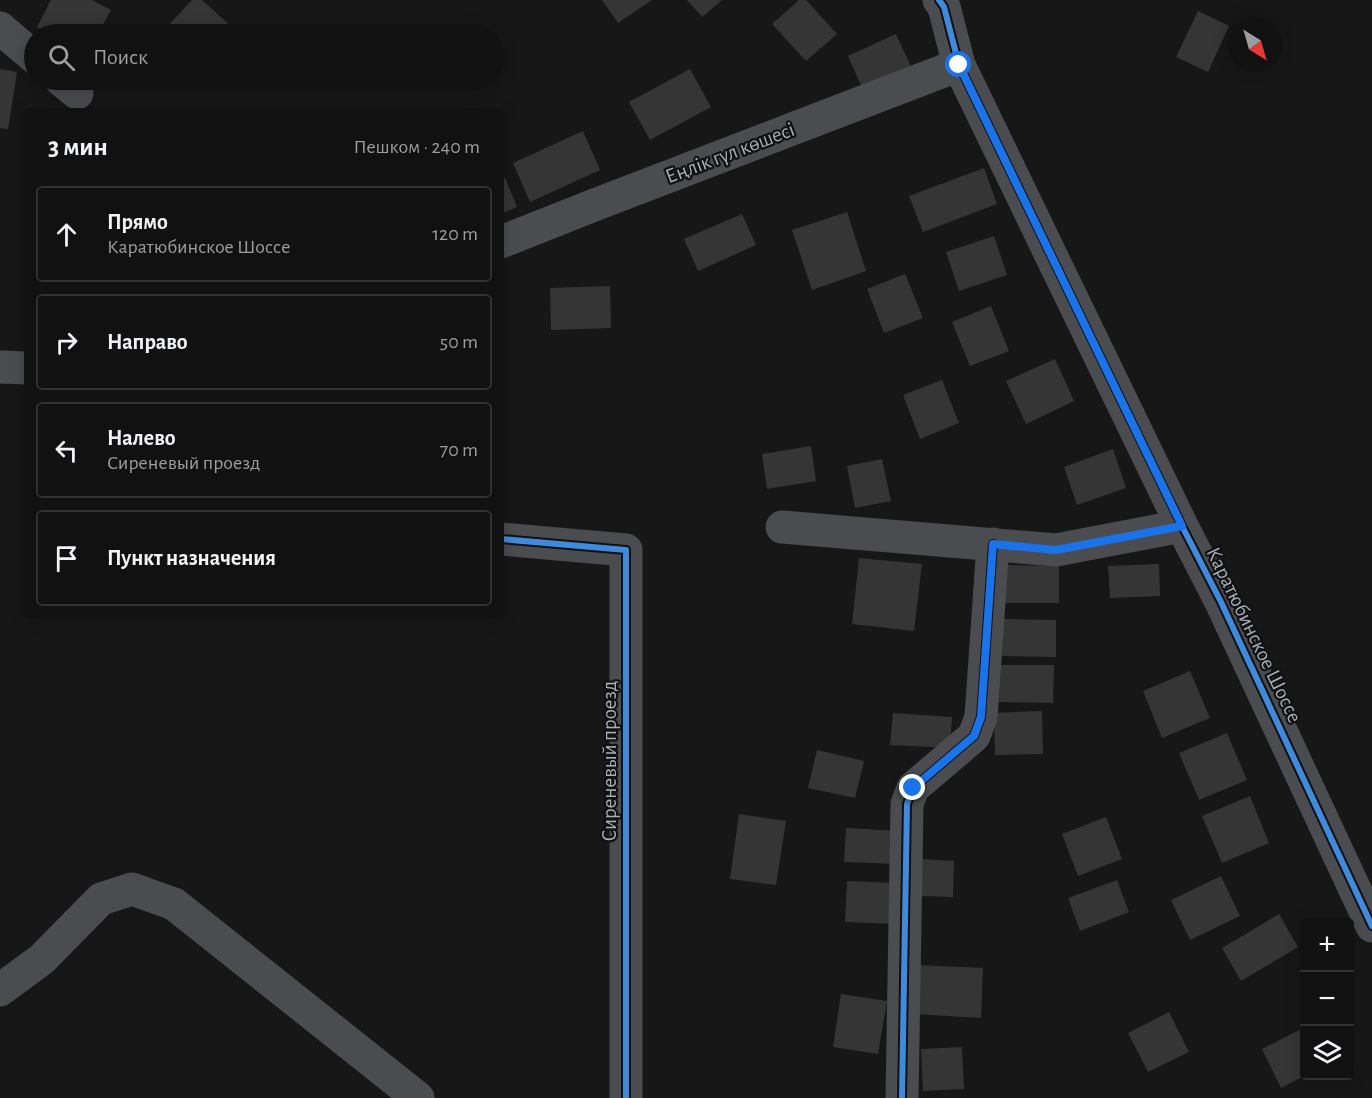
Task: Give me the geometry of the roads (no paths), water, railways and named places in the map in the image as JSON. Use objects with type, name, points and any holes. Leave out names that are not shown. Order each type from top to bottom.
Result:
[{"type":"street","name":"Каратюбинское Шоссе","points":[[944,2],[959,65],[1221,602],[1372,926]]},
{"type":"street","points":[[0,28],[24,48]]},
{"type":"street","name":"Еңлік гүл көшесі","points":[[504,241],[959,65]]},
{"type":"street","points":[[0,367],[24,368]]},
{"type":"street","points":[[782,527],[1056,550],[1182,526]]},
{"type":"street","name":"Сиреневый проезд","points":[[504,539],[626,550],[626,1098]]},
{"type":"street","points":[[902,1098],[907,804],[913,788],[974,736],[981,717],[993,544]]},
{"type":"street","points":[[0,990],[42,959],[101,899],[132,889],[174,904],[418,1098]]}]
